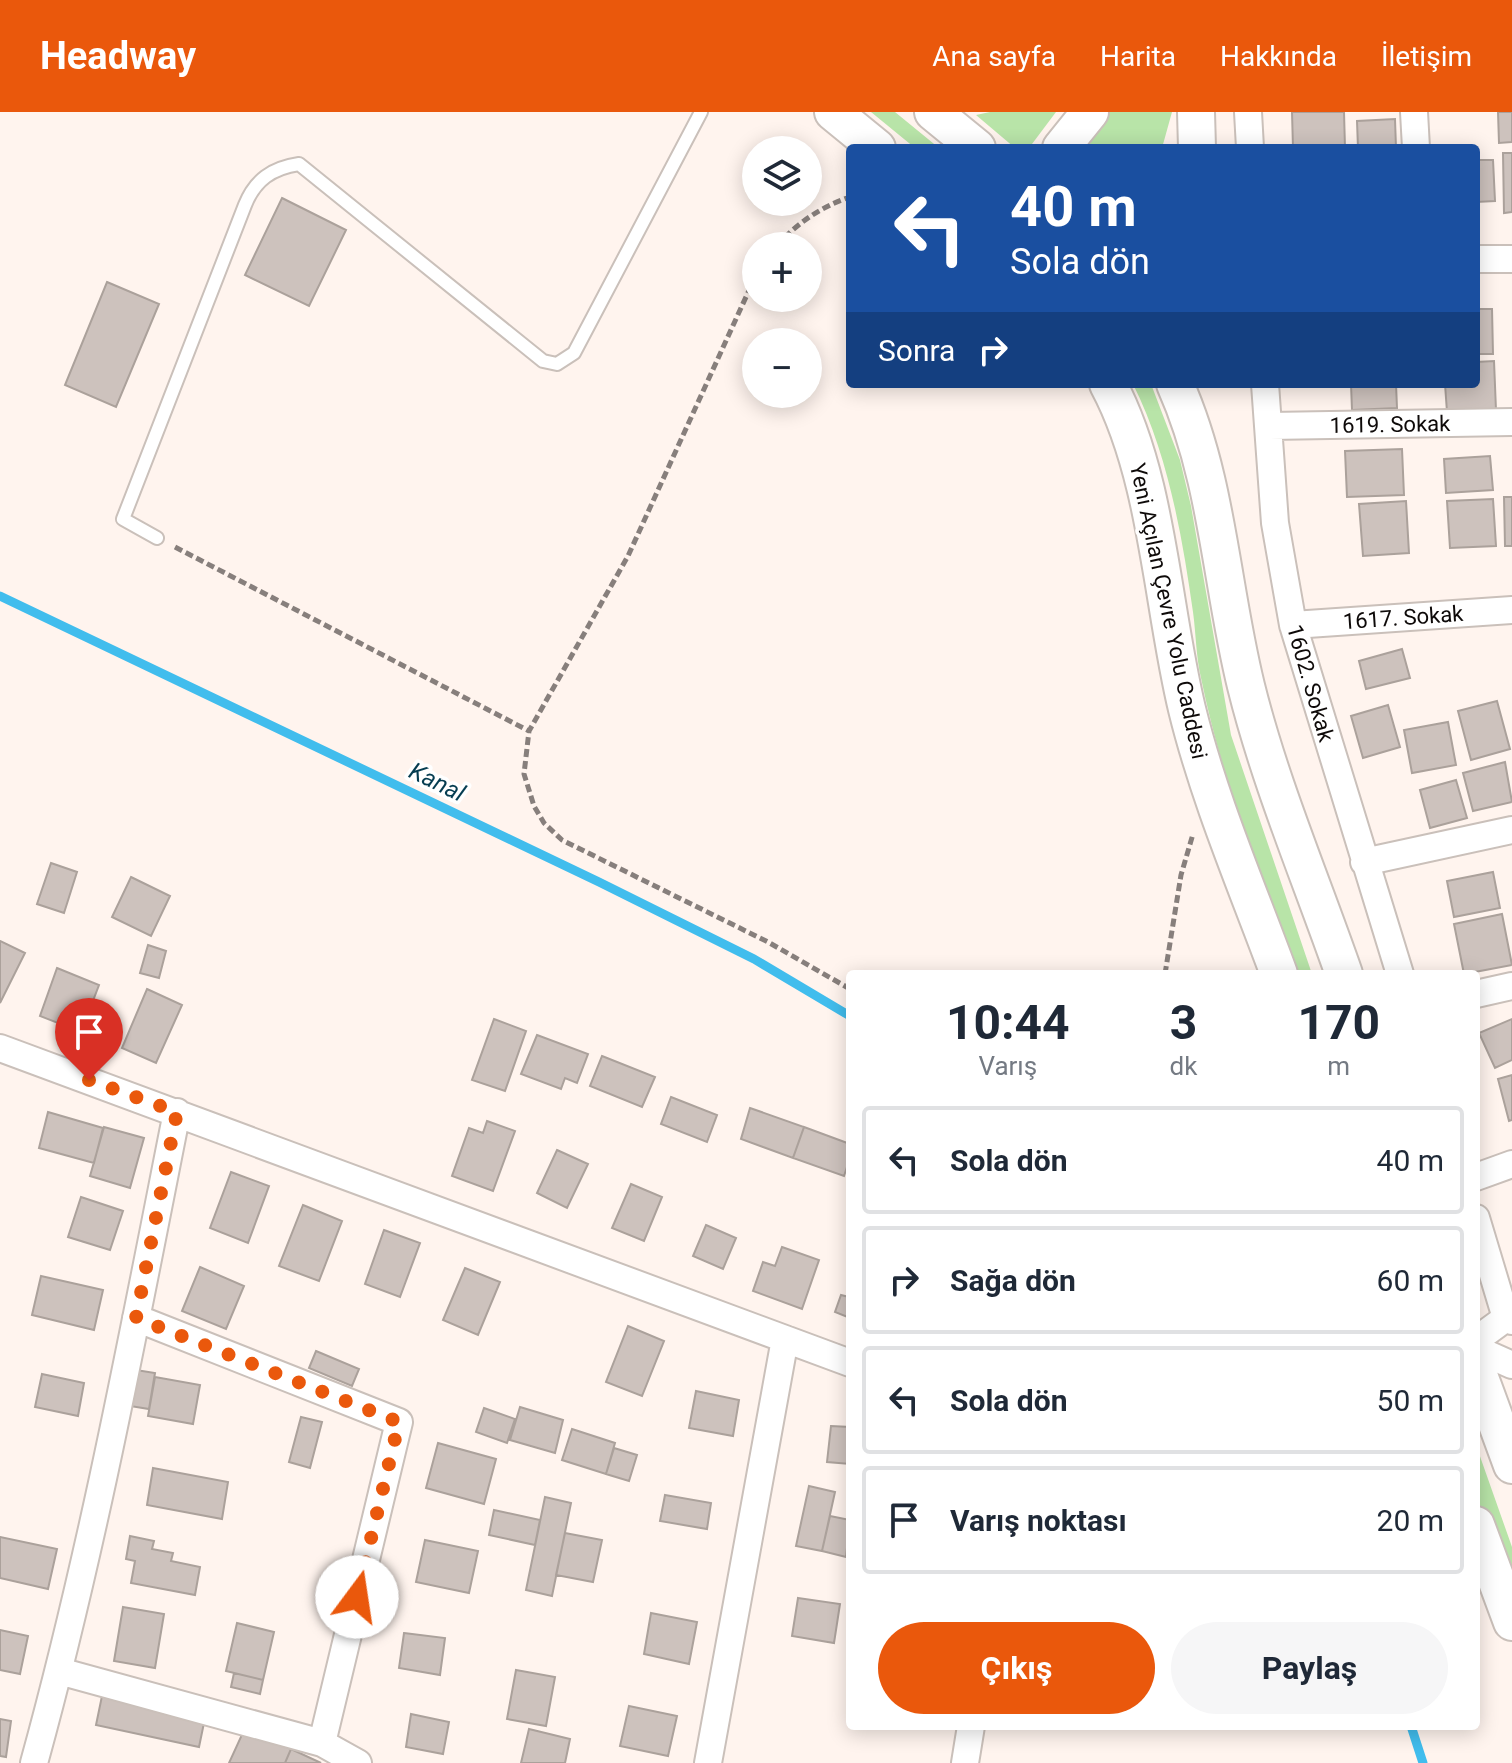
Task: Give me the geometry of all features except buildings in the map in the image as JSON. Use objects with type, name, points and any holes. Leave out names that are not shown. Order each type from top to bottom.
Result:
[{"type":"main road","points":[[833,112],[872,144]]},
{"type":"main road","points":[[933,112],[972,144]]},
{"type":"main road","points":[[1064,144],[1090,112]]},
{"type":"main road","name":"Yeni Açılan Çevre Yolu Caddesi","points":[[1110,388],[1133,446],[1186,707],[1214,797],[1278,970]]},
{"type":"main road","points":[[1177,388],[1199,441],[1238,648],[1258,731],[1343,970]]},
{"type":"main road","points":[[1198,388],[1199,441]]},
{"type":"main road","points":[[1480,1378],[1512,1465]]},
{"type":"main road","points":[[1480,1536],[1512,1622]]},
{"type":"street","points":[[1248,112],[1250,144]]},
{"type":"street","points":[[1414,112],[1416,144]]},
{"type":"street","points":[[1480,259],[1512,259]]},
{"type":"street","name":"1602. Sokak","points":[[1265,388],[1275,523],[1293,625],[1399,970]]},
{"type":"street","name":"1619. Sokak","points":[[1268,426],[1512,422]]},
{"type":"street","name":"1617. Sokak","points":[[1293,625],[1512,610]]},
{"type":"street","points":[[1364,862],[1512,830]]},
{"type":"street","points":[[1480,993],[1512,986]]},
{"type":"street","points":[[0,1048],[846,1362]]},
{"type":"street","points":[[34,1763],[59,1671],[136,1318],[177,1112]]},
{"type":"street","points":[[1480,1176],[1512,1164]]},
{"type":"street","points":[[1480,1230],[1509,1320],[1480,1338]]},
{"type":"street","points":[[136,1318],[399,1422],[322,1743]]},
{"type":"street","points":[[708,1763],[785,1339]]},
{"type":"street","points":[[1480,1351],[1512,1365]]},
{"type":"street","points":[[59,1671],[322,1743],[358,1763]]},
{"type":"street","points":[[965,1763],[970,1730]]},
{"type":"lane","points":[[157,538],[123,519],[245,205],[258,182],[268,173],[299,164],[543,361],[557,364],[574,353],[701,112]]},
{"type":"path","points":[[789,232],[827,205],[846,198]]},
{"type":"path","points":[[742,306],[628,556],[529,731],[524,774],[534,806],[544,823],[562,840],[768,942],[846,987]]},
{"type":"path","points":[[157,538],[529,731]]},
{"type":"path","points":[[1166,970],[1187,846],[1200,817],[1214,797]]},
{"type":"green space","points":[[871,112],[895,112],[934,144],[910,144]]},
{"type":"green space","points":[[990,112],[1056,112],[1032,144],[1010,144],[976,115]]},
{"type":"green space","points":[[1110,112],[1172,112],[1163,144],[1086,144]]},
{"type":"green space","points":[[1135,388],[1153,388],[1180,460],[1191,506],[1231,735],[1311,970],[1291,970],[1230,791],[1199,670],[1189,583],[1172,495]]},
{"type":"green space","points":[[1480,1456],[1512,1547],[1512,1598],[1480,1506]]},
{"type":"waterway","name":"Kanal","points":[[0,596],[599,882],[754,959],[846,1014]]},
{"type":"waterway","name":"Kanal","points":[[1412,1730],[1423,1763]]},
{"type":"route","points":[[89,1080],[177,1112],[136,1318],[399,1422],[357,1597]]}]
